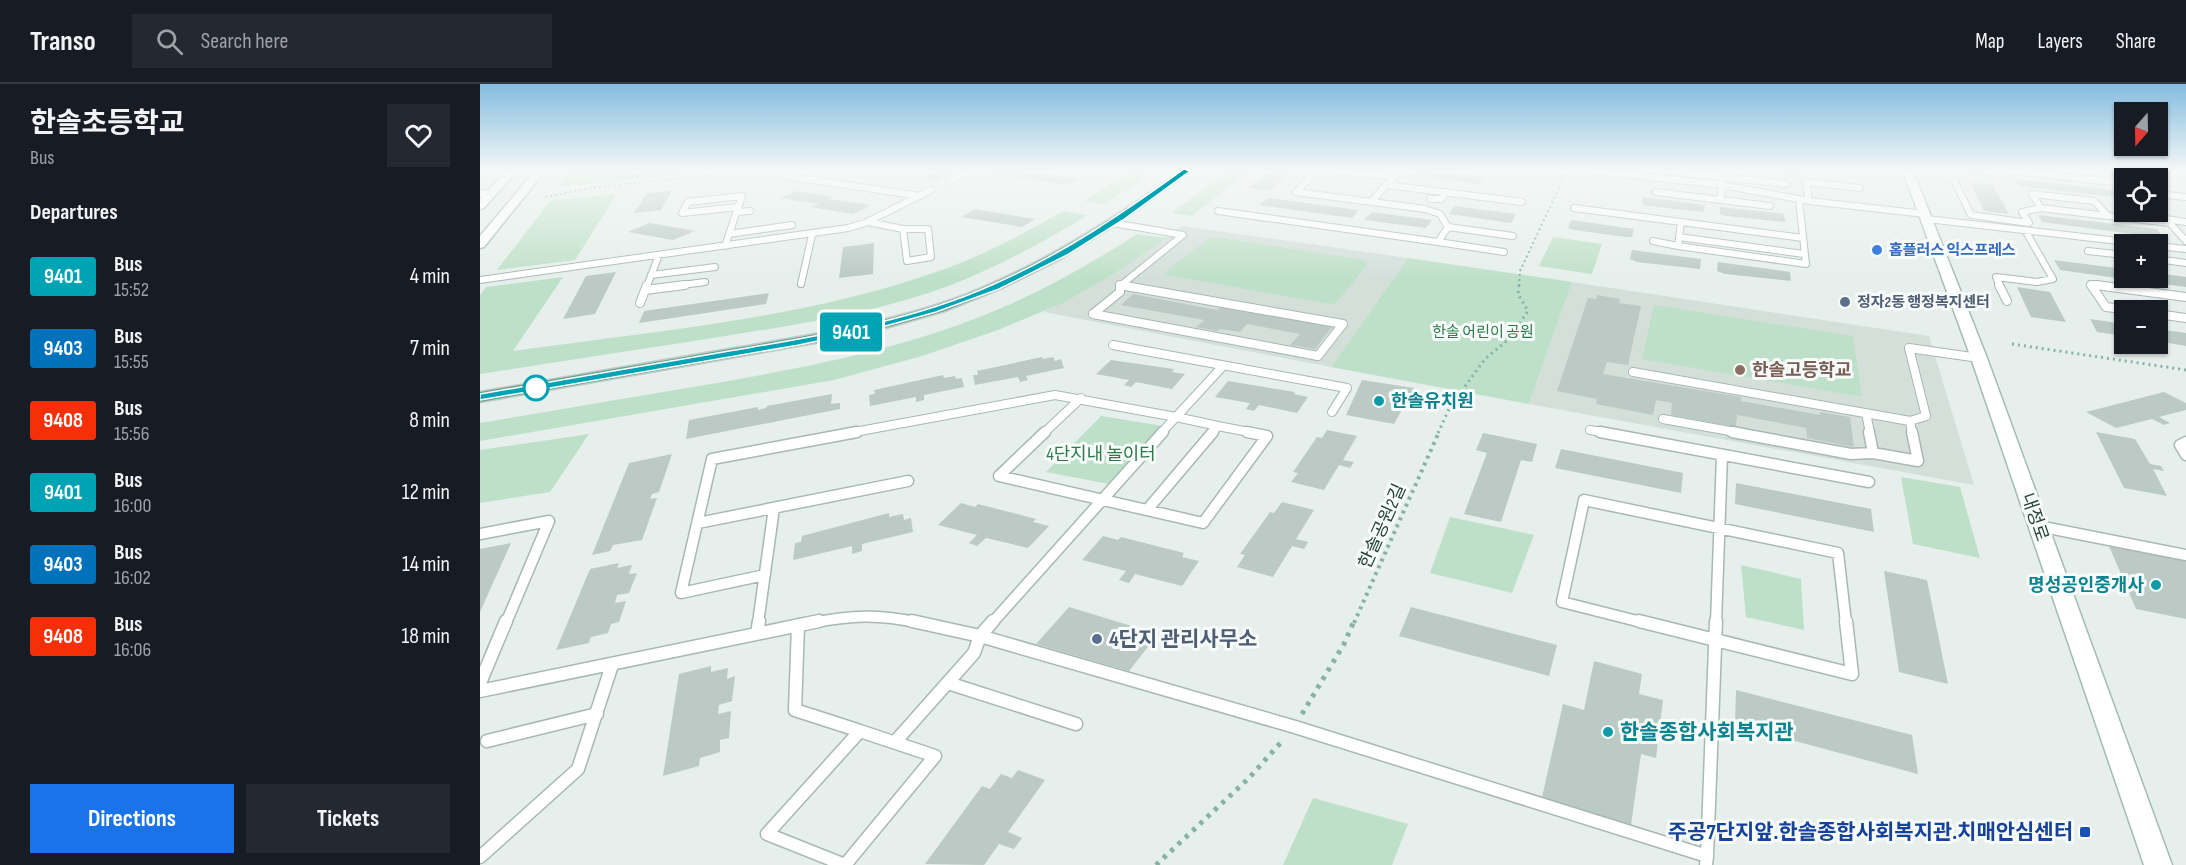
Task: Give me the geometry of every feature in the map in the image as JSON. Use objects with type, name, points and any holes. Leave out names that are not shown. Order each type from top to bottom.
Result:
[{"type":"main road","points":[[480,397],[875,326],[933,310],[996,287],[1066,253],[1136,207]]},
{"type":"street","points":[[480,244],[510,207]]},
{"type":"street","name":"내정로","points":[[1923,207],[1979,358],[2158,865]]},
{"type":"lane","points":[[685,207],[682,213],[737,209],[750,211]]},
{"type":"lane","points":[[480,280],[812,235],[868,222],[897,207]]},
{"type":"lane","points":[[1409,207],[1433,211],[1444,218],[1448,227]]},
{"type":"lane","points":[[1653,241],[1806,264],[1800,207]]},
{"type":"lane","points":[[1859,207],[2114,240]]},
{"type":"lane","points":[[1967,207],[1971,215],[2029,223],[2022,212],[2041,208],[2114,216]]},
{"type":"lane","points":[[2100,207],[2108,216]]},
{"type":"lane","points":[[1574,208],[1803,238]]},
{"type":"lane","points":[[725,246],[737,209]]},
{"type":"lane","points":[[1218,211],[1504,252]]},
{"type":"lane","points":[[2168,221],[2186,222]]},
{"type":"lane","points":[[2168,221],[2186,241]]},
{"type":"lane","points":[[868,222],[903,229],[928,229],[931,257],[905,262],[903,229]]},
{"type":"lane","points":[[1678,246],[1681,222]]},
{"type":"lane","points":[[1113,224],[1183,235],[1120,285]]},
{"type":"lane","points":[[729,234],[792,225]]},
{"type":"lane","points":[[1448,227],[1513,236]]},
{"type":"lane","points":[[1438,242],[1448,227]]},
{"type":"lane","points":[[2007,301],[1996,277],[2037,282],[2053,279],[2025,230]]},
{"type":"lane","points":[[801,284],[812,235]]},
{"type":"lane","points":[[1679,237],[1804,254]]},
{"type":"lane","points":[[2168,247],[2186,249]]},
{"type":"lane","points":[[2088,251],[2114,254]]},
{"type":"lane","points":[[653,297],[641,301],[659,255]]},
{"type":"lane","points":[[2168,260],[2186,262]]},
{"type":"lane","points":[[651,275],[715,267]]},
{"type":"lane","points":[[645,290],[705,282]]},
{"type":"lane","points":[[2114,308],[2106,307],[2091,284],[2186,297]]},
{"type":"lane","points":[[1120,285],[1343,324],[1318,356],[1093,314],[1120,292],[1120,285]]},
{"type":"lane","points":[[2168,316],[2186,318]]},
{"type":"lane","points":[[1113,345],[1347,388],[1332,412]]},
{"type":"lane","points":[[1633,372],[1910,421],[1926,416],[1909,348],[1979,358]]},
{"type":"lane","points":[[895,742],[974,652],[980,636],[1223,366]]},
{"type":"lane","points":[[765,575],[681,593],[712,459],[1055,395],[1081,398],[1267,436],[1203,523],[999,476],[1081,398]]},
{"type":"lane","points":[[1866,413],[1873,453]]},
{"type":"lane","points":[[1663,419],[1851,454],[1873,453],[1918,461],[1910,421]]},
{"type":"lane","points":[[1147,510],[1218,426]]},
{"type":"lane","points":[[1590,430],[1869,482]]},
{"type":"lane","points":[[2186,442],[2180,445],[2186,455]]},
{"type":"lane","points":[[480,691],[798,625],[855,615],[888,616],[980,636],[1295,727],[1707,860],[1722,455]]},
{"type":"lane","points":[[698,523],[908,481]]},
{"type":"lane","points":[[1584,500],[1838,553],[1852,674],[1715,641],[1562,602],[1584,500]]},
{"type":"lane","points":[[756,633],[774,508]]},
{"type":"lane","points":[[480,534],[549,521],[480,683]]},
{"type":"lane","points":[[2038,526],[2186,555]]},
{"type":"lane","points":[[798,625],[795,710],[861,731],[895,742],[935,756],[845,865],[767,834],[861,731]]},
{"type":"lane","points":[[480,857],[578,769],[612,665]]},
{"type":"lane","points":[[948,684],[1076,724]]},
{"type":"lane","points":[[487,741],[597,714]]},
{"type":"path","name":"한솔공원2길","points":[[1156,865],[1249,778],[1295,727],[1344,644],[1450,406],[1485,359],[1510,338],[1528,311],[1518,294],[1520,271],[1550,207]]},
{"type":"path","points":[[2012,344],[2186,370]]},
{"type":"shaded area","points":[[1183,226],[1408,258],[1331,367],[1044,312],[1117,272]]},
{"type":"shaded area","name":"한솔고등학교","points":[[1572,282],[1929,336],[1974,485],[1529,404]]},
{"type":"green space","points":[[545,207],[608,207],[575,260],[497,270]]},
{"type":"green space","points":[[1179,207],[1203,207],[1192,216],[1172,213]]},
{"type":"green space","points":[[1063,211],[1088,215],[986,270],[951,285],[893,304],[833,318],[480,374],[480,295],[486,287],[563,277],[513,351],[673,330],[781,312],[885,288],[953,266]]},
{"type":"green space","points":[[1137,234],[1167,238],[1117,272],[1063,303],[998,330],[922,356],[834,380],[480,441],[480,423],[777,372],[855,355],[931,334],[969,321],[1040,290]]},
{"type":"green space","points":[[1215,237],[1363,260],[1368,264],[1336,303],[1329,304],[1164,273],[1208,239]]},
{"type":"green space","points":[[1553,237],[1602,244],[1592,274],[1539,266]]},
{"type":"green space","name":"한솔 어린이 공원","points":[[1408,258],[1572,282],[1529,404],[1331,367]]},
{"type":"green space","points":[[1654,305],[1853,336],[1862,397],[1642,359]]},
{"type":"green space","name":"4단지내 놀이터","points":[[1101,416],[1163,426],[1109,484],[1046,472]]},
{"type":"green space","points":[[589,434],[550,492],[480,503],[480,450]]},
{"type":"green space","points":[[1901,477],[1960,487],[1980,558],[1913,544]]},
{"type":"green space","points":[[1450,517],[1534,535],[1512,593],[1430,573]]},
{"type":"green space","points":[[1741,565],[1801,579],[1804,630],[1746,617]]},
{"type":"green space","points":[[1313,798],[1408,824],[1392,865],[1283,865]]},
{"type":"building","points":[[638,207],[662,207],[661,210],[634,213]]},
{"type":"building","points":[[814,207],[866,207],[853,214]]},
{"type":"building","points":[[1277,207],[1340,207],[1359,210],[1352,218]]},
{"type":"building","points":[[1453,207],[1465,207],[1516,214],[1511,223],[1449,214]]},
{"type":"building","points":[[1662,207],[1705,207],[1704,212]]},
{"type":"building","points":[[1720,207],[1724,207],[1784,214],[1785,222],[1726,216],[1720,214]]},
{"type":"building","points":[[1982,207],[2005,207],[2009,214],[1984,211]]},
{"type":"building","points":[[975,209],[1035,219],[1022,227],[961,217]]},
{"type":"building","points":[[1372,212],[1432,220],[1426,228],[1364,220]]},
{"type":"building","points":[[2038,215],[2157,229],[2160,234],[2133,234],[2042,222]]},
{"type":"building","points":[[1571,220],[1634,229],[1632,237],[1574,230],[1568,228]]},
{"type":"building","points":[[650,223],[695,231],[673,240],[628,232]]},
{"type":"building","points":[[874,243],[873,274],[839,278],[843,247]]},
{"type":"building","points":[[1632,250],[1701,259],[1700,269],[1637,262],[1630,259]]},
{"type":"building","points":[[2054,260],[2114,268],[2114,278],[2060,270]]},
{"type":"building","points":[[1718,262],[1790,272],[1791,281],[1725,274],[1717,271]]},
{"type":"building","points":[[616,272],[595,314],[563,319],[586,276]]},
{"type":"building","points":[[2168,275],[2186,277],[2186,287],[2168,285]]},
{"type":"building","points":[[2017,287],[2050,292],[2066,322],[2031,317]]},
{"type":"building","points":[[769,293],[766,304],[639,323],[644,311]]},
{"type":"building","points":[[1133,294],[1217,310],[1222,305],[1332,327],[1315,349],[1290,345],[1300,334],[1247,324],[1240,332],[1220,329],[1217,331],[1196,327],[1204,320],[1121,305]]},
{"type":"building","points":[[1597,295],[1620,299],[1619,303],[1641,306],[1628,365],[1607,362],[1603,374],[1741,397],[1741,401],[1820,415],[1820,412],[1850,417],[1854,447],[1807,438],[1806,428],[1737,415],[1736,427],[1671,415],[1672,403],[1656,400],[1653,415],[1596,404],[1597,399],[1557,391],[1588,298],[1596,299]]},
{"type":"building","points":[[2090,319],[2114,323],[2114,335],[2097,332]]},
{"type":"building","points":[[2168,331],[2186,333],[2186,346],[2168,343]]},
{"type":"building","points":[[1042,357],[1043,359],[1053,357],[1055,361],[1061,359],[1064,368],[1026,376],[1028,380],[1020,382],[1018,377],[975,385],[973,375],[978,375],[977,371]]},
{"type":"building","points":[[1111,360],[1174,369],[1172,372],[1185,374],[1172,389],[1136,382],[1131,387],[1124,385],[1129,380],[1096,374]]},
{"type":"building","points":[[943,375],[944,378],[955,376],[956,379],[962,378],[964,387],[924,395],[924,400],[916,402],[916,397],[870,406],[869,395],[875,394],[874,390]]},
{"type":"building","name":"한솔유치원","points":[[1362,380],[1414,388],[1394,424],[1346,415]]},
{"type":"building","points":[[1228,381],[1295,392],[1294,394],[1308,397],[1297,413],[1259,405],[1254,411],[1246,409],[1250,403],[1215,397]]},
{"type":"building","points":[[2164,392],[2186,403],[2186,410],[2159,417],[2170,423],[2164,425],[2152,419],[2116,428],[2086,412]]},
{"type":"building","points":[[832,394],[831,404],[840,403],[840,409],[686,439],[689,420],[758,407],[758,410],[767,406]]},
{"type":"building","points":[[1327,430],[1357,436],[1343,460],[1354,462],[1350,468],[1339,465],[1324,490],[1291,482],[1298,473],[1293,472],[1317,437],[1322,438]]},
{"type":"building","points":[[2096,432],[2135,439],[2150,464],[2161,466],[2164,471],[2153,469],[2167,496],[2124,488]]},
{"type":"building","points":[[1483,433],[1537,444],[1532,462],[1521,460],[1501,522],[1464,514],[1487,453],[1476,450]]},
{"type":"building","points":[[1561,449],[1683,473],[1681,493],[1555,468]]},
{"type":"building","points":[[672,454],[659,492],[652,494],[650,499],[657,498],[642,540],[613,545],[610,551],[592,555],[629,463]]},
{"type":"building","points":[[1736,483],[1871,509],[1874,532],[1735,504]]},
{"type":"building","points":[[1282,502],[1314,510],[1296,539],[1308,542],[1304,549],[1292,546],[1273,577],[1237,567],[1245,555],[1240,554],[1270,512],[1274,513]]},
{"type":"building","points":[[961,503],[975,507],[978,504],[1036,519],[1033,522],[1049,526],[1028,548],[986,538],[977,546],[969,543],[977,535],[938,525]]},
{"type":"building","points":[[889,513],[889,517],[903,514],[904,520],[911,518],[913,532],[862,544],[862,551],[852,554],[852,546],[793,560],[795,543],[801,542],[802,536]]},
{"type":"building","points":[[1103,536],[1118,540],[1121,537],[1184,553],[1182,557],[1199,561],[1182,586],[1135,574],[1129,583],[1119,580],[1126,571],[1082,560]]},
{"type":"building","points":[[511,543],[480,612],[480,549]]},
{"type":"building","name":"명성공인중개사","points":[[2109,546],[2186,561],[2186,619],[2136,609]]},
{"type":"building","points":[[619,563],[617,568],[632,565],[629,574],[637,573],[629,593],[617,595],[615,603],[626,601],[619,622],[611,624],[608,633],[591,637],[589,643],[556,650],[590,569]]},
{"type":"building","points":[[1884,571],[1927,580],[1948,684],[1899,672]]},
{"type":"building","name":"4단지 관리사무소","points":[[1069,607],[1158,634],[1129,671],[1036,644]]},
{"type":"building","points":[[1411,607],[1557,645],[1549,676],[1399,636]]},
{"type":"building","name":"한솔종합사회복지관","points":[[1594,661],[1642,674],[1639,694],[1663,700],[1656,758],[1641,754],[1631,825],[1542,797],[1563,704],[1584,710]]},
{"type":"building","points":[[711,666],[711,672],[728,668],[727,679],[735,676],[732,701],[719,705],[718,714],[731,711],[729,738],[720,740],[720,752],[700,758],[699,766],[663,776],[679,674]]},
{"type":"building","points":[[1736,690],[1912,735],[1918,774],[1735,725]]},
{"type":"building","points":[[1018,770],[1045,780],[1008,832],[1022,838],[1014,849],[999,844],[984,865],[925,864],[982,786],[990,789],[1001,774],[1012,778]]},
{"type":"bus line","name":"9401","points":[[480,397],[799,342],[875,326],[933,310],[996,287],[1066,253],[1136,207]]},
{"type":"place","name":"홈플러스 익스프레스","points":[[1877,250]]},
{"type":"place","name":"정자2동 행정복지센터","points":[[1845,302]]},
{"type":"place","name":"한솔고등학교","points":[[1740,370]]},
{"type":"place","name":"한솔유치원","points":[[1379,401]]},
{"type":"place","name":"명성공인중개사","points":[[2156,585]]},
{"type":"place","name":"4단지 관리사무소","points":[[1097,639]]},
{"type":"place","name":"한솔종합사회복지관","points":[[1608,732]]},
{"type":"place","name":"주공7단지앞.한솔종합사회복지관.치매안심센터","points":[[2085,832]]}]
